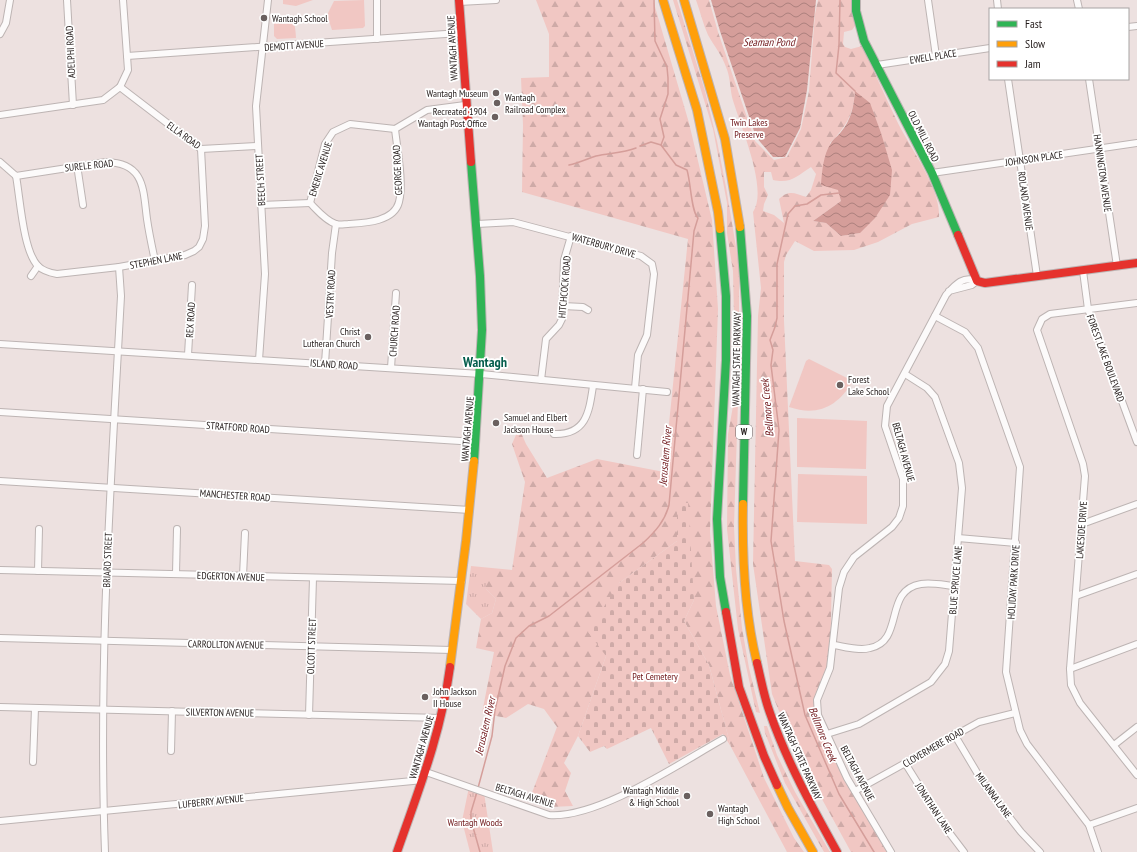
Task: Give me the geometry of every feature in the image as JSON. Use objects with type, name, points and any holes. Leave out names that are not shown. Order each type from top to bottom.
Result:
[{"type":"main road","name":"WANTAGH STATE PARKWAY","points":[[663,0],[697,110],[718,212],[726,296],[726,360],[717,518],[720,577],[732,653],[739,687],[764,756],[788,808],[813,852]]},
{"type":"main road","name":"WANTAGH STATE PARKWAY","points":[[684,0],[725,139],[742,237],[747,316],[742,549],[745,592],[755,655],[769,712],[783,748],[807,799],[837,852]]},
{"type":"main road","name":"OLD MILL ROAD","points":[[856,0],[856,11],[864,41],[932,173],[977,281]]},
{"type":"main road","name":"WANTAGH AVENUE","points":[[397,852],[426,772],[441,718],[462,581],[482,374],[482,316],[477,224],[465,105],[459,1]]},
{"type":"main road","points":[[977,281],[985,283],[1137,263]]},
{"type":"street","points":[[0,34],[6,23],[10,0]]},
{"type":"street","name":"ADELPHI ROAD","points":[[67,0],[74,105]]},
{"type":"street","points":[[0,115],[103,100],[120,87],[128,70],[123,0]]},
{"type":"street","name":"BEECH STREET","points":[[259,360],[264,274],[256,106],[268,0]]},
{"type":"street","points":[[377,0],[377,39]]},
{"type":"street","points":[[459,1],[496,0]]},
{"type":"street","points":[[928,0],[936,56]]},
{"type":"street","name":"DEMOTT AVENUE","points":[[127,56],[263,48],[460,33]]},
{"type":"street","name":"EWELL PLACE","points":[[877,65],[989,48]]},
{"type":"street","name":"ROLAND AVENUE","points":[[1008,80],[1037,276]]},
{"type":"street","name":"HANNINGTON AVENUE","points":[[1089,80],[1117,266]]},
{"type":"street","name":"ELLA ROAD","points":[[120,87],[201,149],[258,146]]},
{"type":"street","points":[[395,128],[427,110],[465,105]]},
{"type":"street","name":"EMERIC AVENUE","points":[[310,203],[325,144],[333,132],[350,124],[395,128]]},
{"type":"street","name":"GEORGE ROAD","points":[[336,224],[367,223],[386,217],[398,204],[400,193],[395,128]]},
{"type":"street","name":"JOHNSON PLACE","points":[[932,173],[1137,143]]},
{"type":"street","name":"STEPHEN LANE","points":[[38,266],[48,272],[57,274],[119,268],[194,251],[203,238],[205,226],[201,149]]},
{"type":"street","points":[[0,162],[16,176],[27,243],[38,266],[31,276]]},
{"type":"street","name":"SURELE ROAD","points":[[16,176],[77,166],[117,162],[126,166],[135,172],[141,180],[145,190],[147,218],[155,261]]},
{"type":"street","points":[[77,166],[83,205]]},
{"type":"street","points":[[261,205],[310,203],[322,216],[336,224]]},
{"type":"street","name":"WATERBURY DRIVE","points":[[477,224],[514,222],[571,236],[641,256],[652,264],[654,274],[647,335],[638,355],[635,388]]},
{"type":"street","name":"VESTRY ROAD","points":[[325,364],[332,253],[336,224]]},
{"type":"street","name":"HITCHCOCK ROAD","points":[[541,380],[544,343],[548,335],[561,322],[563,306],[564,260],[571,236]]},
{"type":"street","name":"BRIARD STREET","points":[[105,852],[103,811],[103,710],[110,488],[121,296],[119,268]]},
{"type":"street","name":"FOREST LAKE BOULEVARD","points":[[1083,271],[1088,309],[1137,442]]},
{"type":"street","name":"BELTAGH AVENUE","points":[[891,852],[855,791],[827,734],[818,715],[817,700],[830,668],[834,645],[839,588],[844,572],[854,557],[892,527],[899,518],[903,506],[903,479],[886,431],[885,416],[889,401],[905,374],[943,299],[956,284],[966,278],[977,281]]},
{"type":"street","name":"REX ROAD","points":[[188,355],[192,285]]},
{"type":"street","name":"CHURCH ROAD","points":[[391,368],[396,293]]},
{"type":"street","name":"LAKESIDE DRIVE","points":[[1137,303],[1050,314],[1042,319],[1037,330],[1084,464],[1085,476],[1082,524],[1070,669],[1071,685],[1080,703],[1137,775]]},
{"type":"street","points":[[563,306],[583,307],[588,310]]},
{"type":"street","name":"HOLIDAY PARK DRIVE","points":[[935,316],[964,332],[978,348],[1017,453],[1020,467],[1021,481],[1006,672],[1020,730],[1027,744],[1089,825],[1098,852]]},
{"type":"street","name":"ISLAND ROAD","points":[[0,344],[482,374],[667,392]]},
{"type":"street","name":"BLUE SPRUCE LANE","points":[[827,734],[864,721],[931,682],[946,664],[949,651],[962,488],[959,463],[935,397],[927,388],[905,374]]},
{"type":"street","points":[[554,434],[567,434],[574,432],[579,428],[590,406],[593,386]]},
{"type":"street","points":[[637,455],[643,389]]},
{"type":"street","name":"STRATFORD ROAD","points":[[0,412],[476,442]]},
{"type":"street","name":"MANCHESTER ROAD","points":[[0,481],[470,510]]},
{"type":"street","points":[[1082,524],[1137,504]]},
{"type":"street","points":[[38,571],[39,529]]},
{"type":"street","points":[[176,529],[176,574]]},
{"type":"street","points":[[243,576],[245,533]]},
{"type":"street","points":[[958,538],[1016,543]]},
{"type":"street","name":"EDGERTON AVENUE","points":[[0,570],[462,581]]},
{"type":"street","points":[[1076,596],[1137,574]]},
{"type":"street","name":"OLCOTT STREET","points":[[309,714],[313,578]]},
{"type":"street","points":[[834,645],[860,649],[877,646],[885,641],[891,633],[897,603],[906,589],[921,584],[954,586]]},
{"type":"street","name":"CARROLLTON AVENUE","points":[[0,638],[452,650]]},
{"type":"street","points":[[1070,669],[1137,644]]},
{"type":"street","name":"SILVERTON AVENUE","points":[[0,707],[441,718]]},
{"type":"street","points":[[33,762],[35,708]]},
{"type":"street","points":[[171,751],[172,711]]},
{"type":"street","name":"CLOVERMERE ROAD","points":[[855,791],[954,734],[979,722],[1015,713]]},
{"type":"street","points":[[1114,745],[1137,727]]},
{"type":"street","name":"MILANNA LANE","points":[[954,734],[985,786],[1021,832],[1040,852]]},
{"type":"street","name":"BELTAGH AVENUE","points":[[426,772],[549,815],[561,816],[615,799],[723,739]]},
{"type":"street","name":"JONATHAN LANE","points":[[905,762],[945,827],[964,852]]},
{"type":"street","name":"LUFBERRY AVENUE","points":[[0,821],[423,780]]},
{"type":"street","points":[[1089,825],[1137,808]]},
{"type":"green space","points":[[283,0],[313,0],[296,6],[283,4]]},
{"type":"green space","points":[[364,0],[365,26],[363,28],[332,30],[327,15],[334,1]]},
{"type":"green space","points":[[536,0],[653,0],[689,123],[712,220],[718,309],[710,532],[716,606],[730,675],[764,778],[794,838],[804,852],[787,852],[731,747],[709,665],[684,621],[694,600],[677,504],[677,541],[619,583],[606,656],[578,736],[564,763],[571,773],[565,791],[573,806],[550,807],[530,798],[557,727],[544,709],[528,704],[506,718],[482,713],[494,652],[476,648],[481,619],[492,613],[496,599],[486,589],[486,572],[512,570],[525,482],[512,444],[519,428],[526,444],[547,478],[597,459],[664,472],[688,239],[522,192],[523,125],[521,78],[549,77],[549,34]]},
{"type":"green space","points":[[673,0],[677,0],[705,91],[726,187],[739,265],[739,370],[734,526],[736,569],[742,628],[749,668],[760,713],[756,712],[738,629],[727,529],[728,434],[733,406],[735,363],[733,271],[727,233],[727,203],[713,129]]},
{"type":"green space","name":"Twin Lakes Preserve","points":[[696,0],[709,0],[718,32],[755,141],[774,160],[787,157],[801,129],[809,91],[815,14],[818,0],[853,0],[855,26],[852,30],[844,32],[843,44],[845,47],[851,49],[862,46],[901,129],[923,167],[935,193],[938,206],[939,217],[912,224],[878,242],[854,250],[814,251],[795,241],[786,255],[784,262],[784,321],[795,561],[829,565],[832,569],[830,668],[817,700],[818,715],[847,778],[891,852],[851,852],[806,770],[788,733],[772,694],[753,564],[758,316],[761,288],[753,212],[757,202],[757,188],[751,156],[732,97],[727,70],[722,58],[708,35]],"holes":[[[855,92],[860,233],[841,236],[826,223],[813,221],[841,201],[830,143],[840,132],[851,114]],[[811,167],[816,174],[811,190],[806,197],[789,193],[779,199],[784,223],[774,215],[763,211],[768,195],[764,187],[764,172],[771,172],[773,180],[785,181],[798,176]]]},
{"type":"green space","points":[[274,17],[292,20],[295,27],[296,38],[277,39],[274,36]]},
{"type":"green space","points":[[809,359],[853,381],[841,397],[826,407],[809,411],[789,407],[806,361]]},
{"type":"green space","points":[[797,418],[867,421],[866,469],[797,467]]},
{"type":"green space","points":[[798,474],[867,476],[867,524],[797,522]]},
{"type":"green space","name":"Pet Cemetery","points":[[677,503],[688,503],[694,600],[684,621],[709,665],[731,747],[723,734],[669,764],[651,728],[607,749],[604,746],[590,752],[578,736],[606,656],[588,632],[619,583],[677,541]]},
{"type":"green space","points":[[471,566],[512,570],[486,589],[496,599],[492,613],[481,619],[466,604]]},
{"type":"green space","points":[[764,726],[767,726],[777,755],[795,792],[830,852],[824,852],[785,783],[765,733]]},
{"type":"green space","name":"Wantagh Woods","points":[[469,787],[484,793],[493,852],[470,852],[462,821]]},
{"type":"water","name":"Seaman Pond","points":[[711,0],[816,0],[807,90],[800,128],[785,157],[773,157],[756,137]]},
{"type":"water","points":[[855,91],[870,103],[881,133],[892,170],[890,195],[875,218],[860,233],[841,236],[826,223],[813,221],[841,201],[838,190],[821,185],[822,169],[828,148],[850,118]]},
{"type":"waterway","name":"Jerusalem River","points":[[478,788],[492,736],[495,710],[505,666],[516,638],[529,626],[549,616],[643,543],[659,526],[669,505],[694,231],[698,218],[692,203],[687,170],[676,165],[661,145],[664,137],[660,119],[668,94],[668,78],[667,67],[655,41],[654,0]]},
{"type":"waterway","name":"Bellmore Creek","points":[[840,0],[839,45],[836,73],[855,91]]},
{"type":"waterway","points":[[640,146],[651,142],[661,145]]},
{"type":"waterway","points":[[569,165],[596,156],[636,148]]},
{"type":"waterway","name":"Bellmore Creek","points":[[839,193],[821,195],[807,204],[795,206],[788,214],[777,264],[777,318],[770,340],[773,350],[771,365],[779,430],[771,541],[784,621],[805,715],[839,794],[874,852]]},
{"type":"waterway","name":"Jerusalem River","points":[[477,792],[471,812],[471,820],[480,852]]},
{"type":"traffic: fast","points":[[856,0],[856,11],[864,41],[932,173],[958,235]]},
{"type":"traffic: fast","points":[[471,162],[480,276],[482,330],[474,461]]},
{"type":"traffic: fast","points":[[740,227],[747,316],[743,504]]},
{"type":"traffic: fast","points":[[720,229],[726,296],[726,360],[717,519],[720,577],[726,612]]},
{"type":"traffic: slow","points":[[663,0],[697,110],[718,212],[720,229]]},
{"type":"traffic: slow","points":[[684,0],[725,139],[740,227]]},
{"type":"traffic: slow","points":[[450,667],[466,541],[474,461]]},
{"type":"traffic: slow","points":[[743,504],[745,584],[749,624],[757,663]]},
{"type":"traffic: slow","points":[[777,785],[813,852]]},
{"type":"traffic: jam","points":[[459,0],[471,162]]},
{"type":"traffic: jam","points":[[958,235],[977,281],[985,283],[1137,263]]},
{"type":"traffic: jam","points":[[726,612],[739,687],[764,756],[777,785]]},
{"type":"traffic: jam","points":[[757,663],[768,707],[784,749],[809,801],[837,852]]},
{"type":"traffic: jam","points":[[397,852],[435,738],[446,692],[450,667]]},
{"type":"place","name":"Wantagh School","points":[[264,18]]},
{"type":"place","name":"Wantagh Museum","points":[[496,93]]},
{"type":"place","name":"Wantagh Railroad Complex","points":[[497,103]]},
{"type":"place","name":"Recreated 1904 Wantagh Post Office","points":[[495,117]]},
{"type":"place","name":"Christ Lutheran Church","points":[[368,337]]},
{"type":"place","name":"Forest Lake School","points":[[840,385]]},
{"type":"place","name":"Samuel and Elbert Jackson House","points":[[496,423]]},
{"type":"place","name":"John Jackson II House","points":[[425,697]]},
{"type":"place","name":"Wantagh Middle & High School","points":[[687,796]]},
{"type":"place","name":"Wantagh High School","points":[[710,814]]},
{"type":"district","name":"Wantagh","points":[[485,362]]}]
